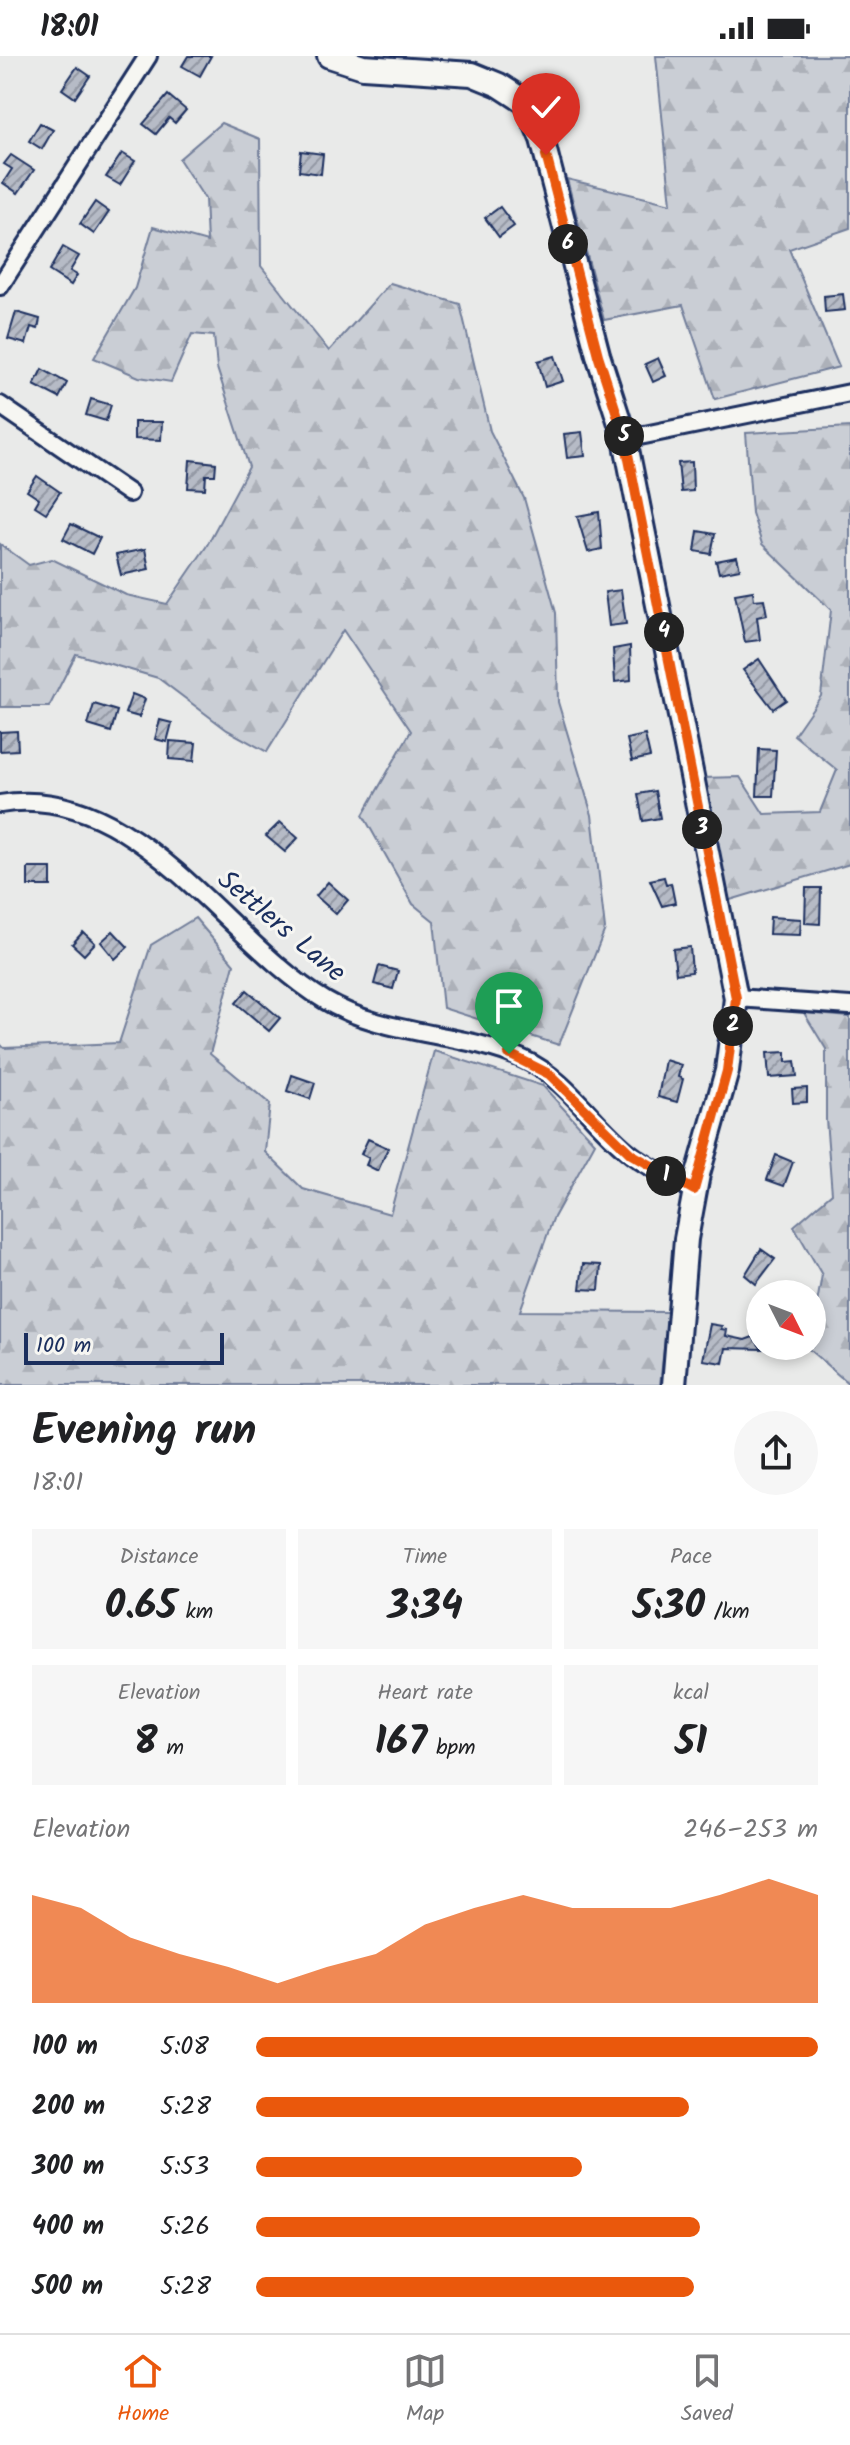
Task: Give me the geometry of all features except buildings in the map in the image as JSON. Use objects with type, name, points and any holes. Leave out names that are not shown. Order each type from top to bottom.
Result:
[{"type":"street","points":[[0,286],[148,56]]},
{"type":"street","points":[[329,56],[363,67],[472,74],[499,85],[527,103],[542,139],[598,355],[625,439],[736,998],[727,1071],[694,1190],[683,1270],[674,1385]]},
{"type":"street","points":[[625,439],[850,393]]},
{"type":"street","points":[[0,405],[129,493]]},
{"type":"street","name":"Settlers Lane","points":[[0,804],[41,802],[72,807],[101,819],[141,844],[322,999],[365,1018],[486,1046],[523,1059],[559,1082],[631,1154],[694,1190]]},
{"type":"street","points":[[736,998],[850,1006]]},
{"type":"green space","points":[[656,56],[850,56],[850,228],[789,249],[839,367],[715,399],[683,305],[604,320],[567,179],[671,204]]},
{"type":"green space","points":[[221,123],[260,139],[261,266],[329,351],[390,283],[460,304],[490,431],[524,498],[556,613],[558,702],[592,815],[605,929],[559,1045],[443,1008],[434,921],[413,904],[363,815],[411,731],[343,630],[267,752],[227,730],[158,678],[76,654],[49,707],[0,707],[0,544],[29,565],[52,559],[126,595],[167,604],[206,547],[249,467],[217,368],[214,336],[192,334],[171,382],[139,377],[94,358],[135,288],[153,227],[207,242],[205,199],[179,159]]},
{"type":"green space","points":[[850,427],[850,864],[727,901],[701,778],[740,777],[764,814],[820,812],[837,770],[794,735],[821,696],[831,610],[762,544],[752,513],[746,433]]},
{"type":"green space","points":[[195,918],[234,964],[210,1054],[270,1104],[265,1152],[303,1189],[390,1214],[434,1051],[543,1086],[595,1143],[553,1219],[520,1311],[668,1312],[660,1385],[0,1385],[0,1044],[4,1048],[119,1043],[151,945]]},
{"type":"green space","points":[[804,1013],[850,1017],[850,1385],[821,1360],[826,1360],[826,1280],[821,1280],[822,1275],[794,1226],[832,1193],[826,1120],[826,1049]]},
{"type":"route","points":[[509,1054],[549,1074],[631,1154],[694,1190],[727,1071],[736,998],[718,899],[693,793],[655,577],[625,439],[598,355],[546,155]]}]
